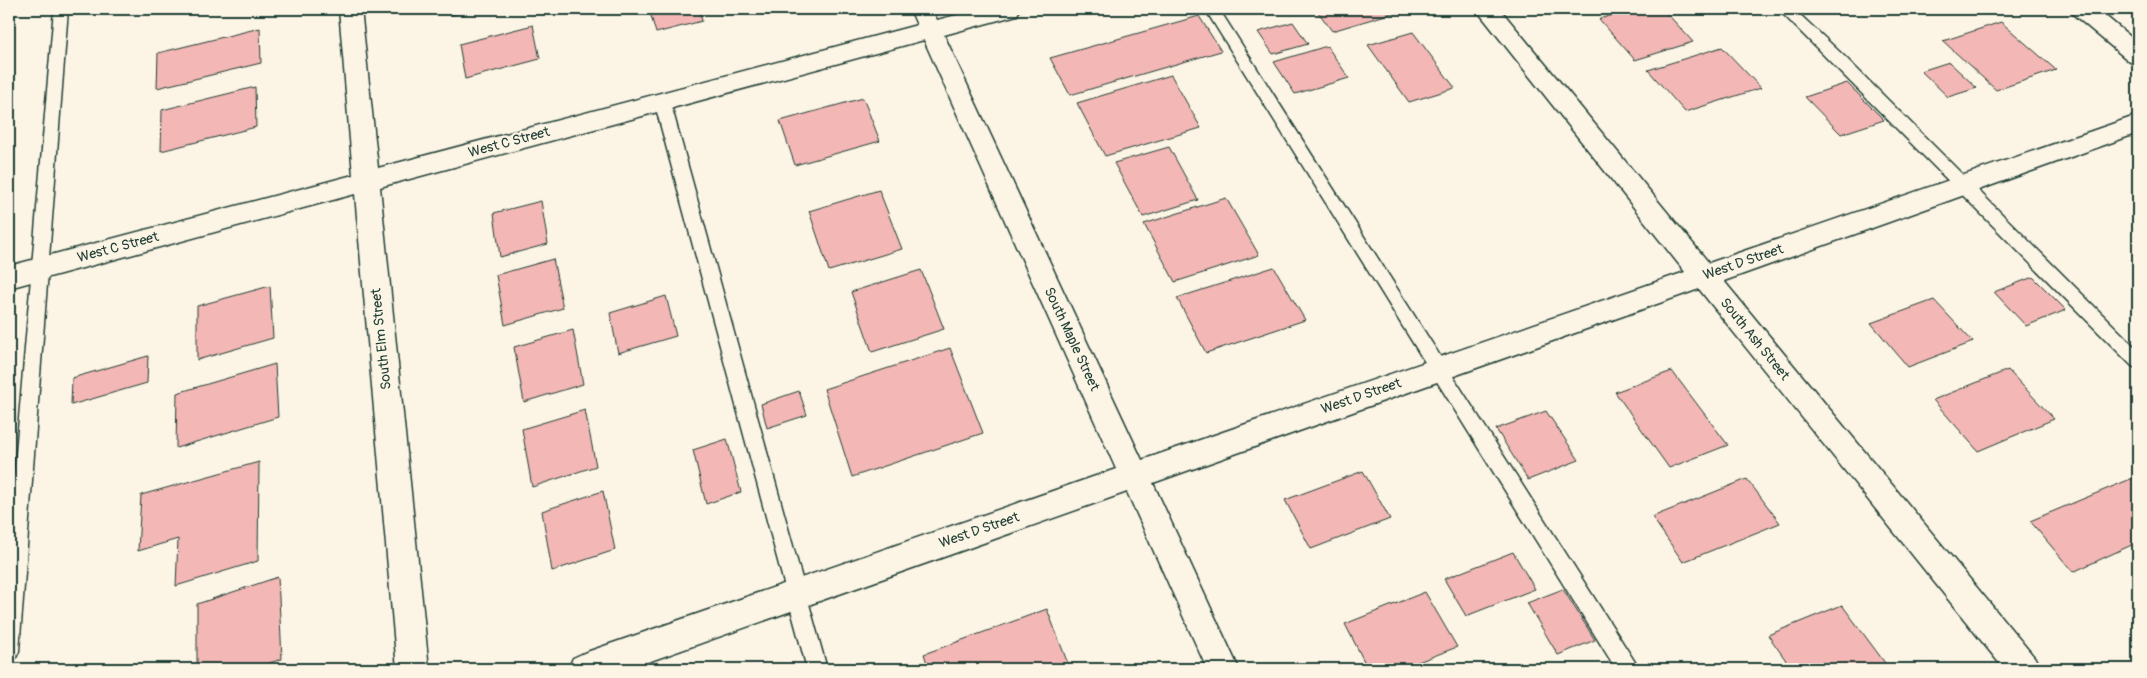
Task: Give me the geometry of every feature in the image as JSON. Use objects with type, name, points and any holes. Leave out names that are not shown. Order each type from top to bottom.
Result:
[{"type":"street","name":"South Elm Street","points":[[350,9],[413,669]]},
{"type":"street","name":"West C Street","points":[[9,277],[662,101],[926,19],[1010,9]]},
{"type":"street","name":"South Ash Street","points":[[1487,9],[2024,669]]},
{"type":"street","points":[[2082,9],[2138,56]]},
{"type":"street","name":"South Maple Street","points":[[926,19],[1223,669]]},
{"type":"street","name":"West D Street","points":[[584,669],[2138,124]]},
{"type":"lane","points":[[9,650],[61,9]]},
{"type":"lane","points":[[1212,9],[1628,669]]},
{"type":"lane","points":[[1785,9],[2138,361]]},
{"type":"lane","points":[[662,101],[817,669]]},
{"type":"building","points":[[451,9],[479,9],[452,15]]},
{"type":"building","points":[[649,9],[699,9],[702,21],[656,33]]},
{"type":"building","points":[[1316,9],[1406,9],[1332,31]]},
{"type":"building","points":[[1633,9],[1663,9],[1693,42],[1635,60],[1599,19]]},
{"type":"building","points":[[1199,16],[1221,51],[1070,95],[1050,58]]},
{"type":"building","points":[[1293,22],[1308,44],[1273,54],[1258,32]]},
{"type":"building","points":[[2001,22],[2056,70],[1996,90],[1943,41]]},
{"type":"building","points":[[533,25],[540,59],[465,79],[459,44]]},
{"type":"building","points":[[260,28],[261,63],[157,88],[158,53]]},
{"type":"building","points":[[1413,32],[1455,88],[1409,102],[1368,45]]},
{"type":"building","points":[[1327,46],[1349,78],[1295,94],[1274,62]]},
{"type":"building","points":[[1722,47],[1761,88],[1685,112],[1648,70]]},
{"type":"building","points":[[1949,62],[1977,88],[1948,97],[1921,71]]},
{"type":"building","points":[[1171,75],[1201,128],[1105,156],[1077,103]]},
{"type":"building","points":[[1847,83],[1884,120],[1841,134],[1805,97]]},
{"type":"building","points":[[255,87],[256,127],[161,151],[162,110]]},
{"type":"building","points":[[863,98],[880,141],[795,165],[780,121]]},
{"type":"building","points":[[1169,147],[1198,200],[1143,217],[1114,163]]},
{"type":"building","points":[[879,190],[902,249],[829,271],[809,211]]},
{"type":"building","points":[[1226,198],[1259,255],[1175,282],[1144,224]]},
{"type":"building","points":[[541,201],[548,244],[500,257],[494,213]]},
{"type":"building","points":[[553,259],[563,308],[505,325],[496,275]]},
{"type":"building","points":[[1274,267],[1305,320],[1206,353],[1177,298]]},
{"type":"building","points":[[921,270],[944,329],[872,352],[851,292]]},
{"type":"building","points":[[2033,277],[2066,310],[2026,326],[1994,292]]},
{"type":"building","points":[[270,286],[273,338],[197,360],[197,306]]},
{"type":"building","points":[[666,296],[676,336],[618,353],[610,313]]},
{"type":"building","points":[[1934,300],[1973,342],[1908,367],[1871,323]]},
{"type":"building","points":[[573,330],[583,384],[524,402],[514,347]]},
{"type":"building","points":[[950,348],[983,433],[852,477],[824,389]]},
{"type":"building","points":[[148,356],[147,383],[71,405],[72,378]]},
{"type":"building","points":[[275,364],[278,417],[176,448],[177,393]]},
{"type":"building","points":[[2008,370],[2054,419],[1978,451],[1933,400]]},
{"type":"building","points":[[1672,371],[1728,445],[1669,468],[1615,392]]},
{"type":"building","points":[[799,391],[807,415],[767,428],[761,404]]},
{"type":"building","points":[[585,410],[596,466],[532,487],[522,429]]},
{"type":"building","points":[[1546,411],[1579,460],[1528,480],[1496,429]]},
{"type":"building","points":[[727,439],[741,492],[706,504],[693,450]]},
{"type":"building","points":[[259,462],[258,561],[176,586],[178,539],[138,551],[141,495]]},
{"type":"building","points":[[1363,471],[1390,519],[1311,549],[1285,500]]},
{"type":"building","points":[[2133,478],[2138,483],[2138,542],[2073,572],[2030,521]]},
{"type":"building","points":[[1747,479],[1780,523],[1683,562],[1652,517]]},
{"type":"building","points":[[603,491],[615,550],[552,571],[542,511]]},
{"type":"building","points":[[1513,552],[1535,589],[1466,616],[1444,579]]},
{"type":"building","points":[[278,577],[282,659],[250,669],[197,669],[197,604]]},
{"type":"building","points":[[1563,589],[1595,640],[1558,655],[1527,603]]},
{"type":"building","points":[[1425,592],[1457,647],[1408,666],[1409,669],[1368,669],[1345,624]]},
{"type":"building","points":[[1842,605],[1888,667],[1882,669],[1792,669],[1768,635]]},
{"type":"building","points":[[1047,609],[1070,669],[929,669],[924,654]]}]
